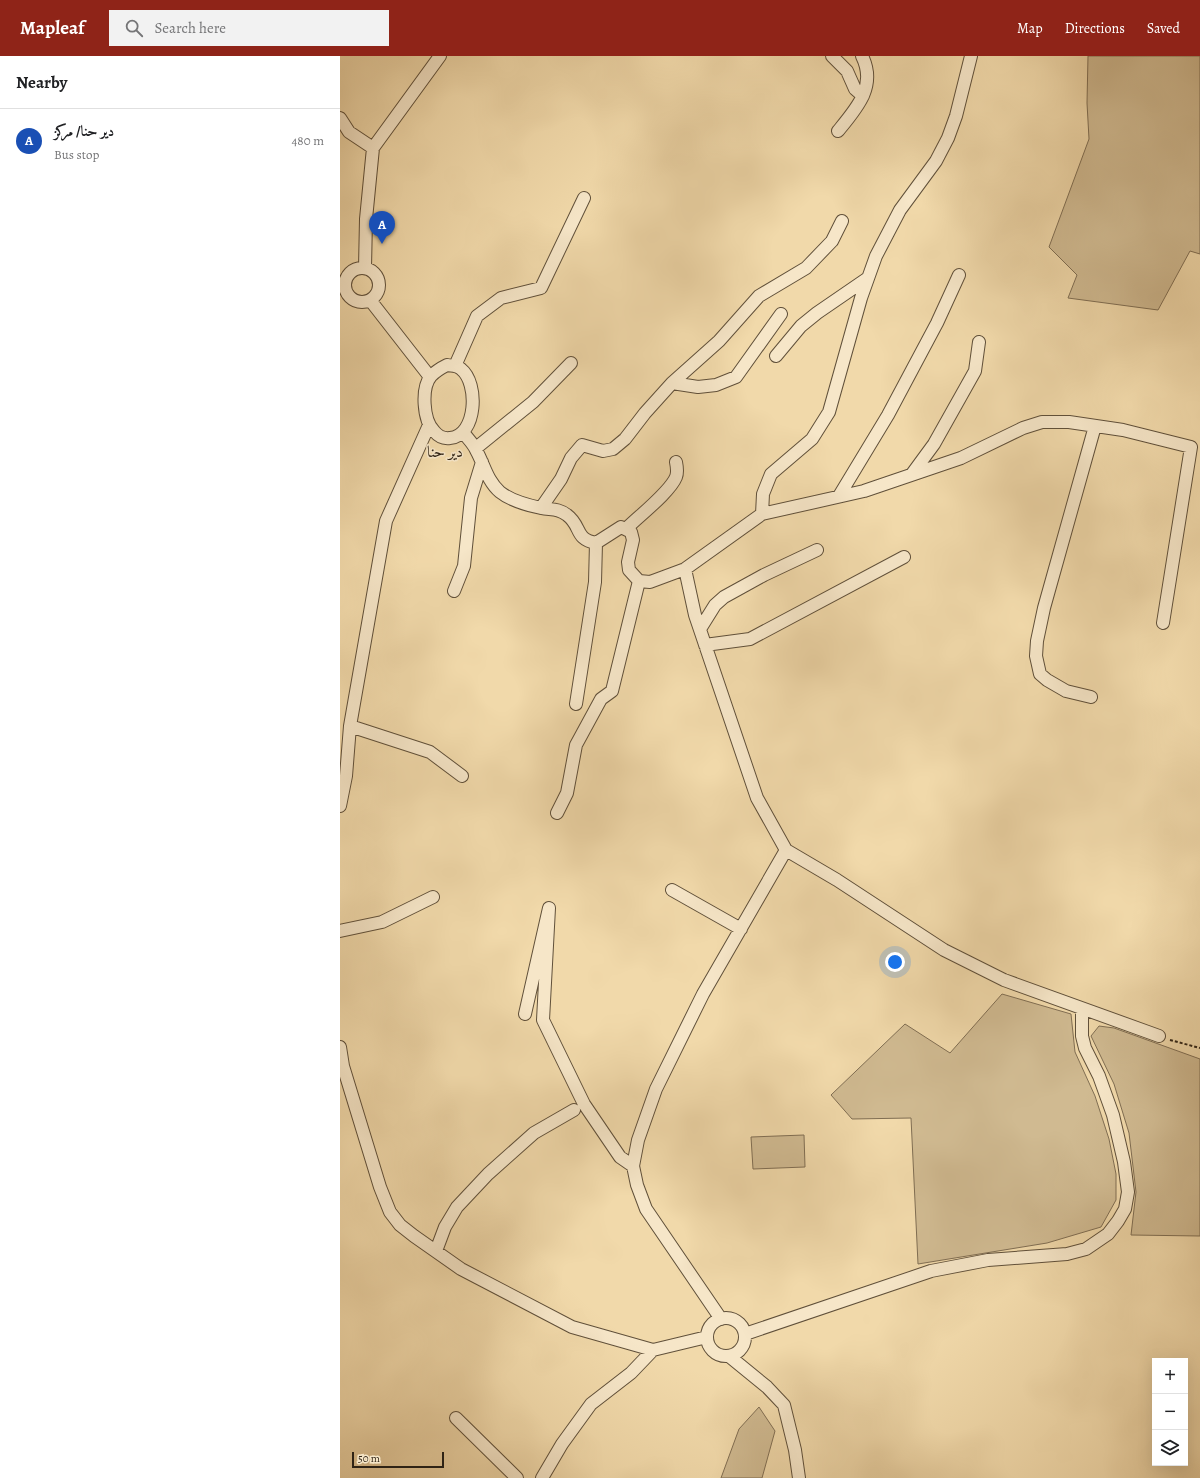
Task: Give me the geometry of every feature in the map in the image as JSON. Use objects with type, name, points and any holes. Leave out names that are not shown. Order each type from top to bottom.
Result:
[{"type":"street","points":[[365,268],[366,218],[373,148],[440,56]]},
{"type":"street","points":[[832,56],[847,71],[855,89],[863,96]]},
{"type":"street","points":[[838,131],[854,112],[863,96],[868,76],[867,66],[862,56]]},
{"type":"street","points":[[762,514],[762,494],[771,474],[800,451],[812,439],[829,412],[868,278],[888,231],[900,210],[936,161],[948,138],[956,116],[970,56]]},
{"type":"street","points":[[340,118],[349,132],[373,148]]},
{"type":"street","points":[[455,366],[477,316],[501,298],[541,288],[584,198]]},
{"type":"street","points":[[541,508],[561,479],[571,458],[582,444],[603,451],[612,449],[624,439],[645,413],[672,384],[719,341],[759,296],[806,268],[832,241],[842,221]]},
{"type":"street","points":[[358,268],[365,268],[375,273],[380,285],[378,291],[370,300],[360,302],[355,301],[343,293],[346,280],[348,275],[358,268]]},
{"type":"street","points":[[839,496],[888,415],[937,323],[959,275]]},
{"type":"street","points":[[776,356],[801,326],[817,313],[868,278]]},
{"type":"street","points":[[370,300],[430,377]]},
{"type":"street","points":[[672,384],[698,387],[716,385],[736,377],[781,314]]},
{"type":"street","points":[[912,474],[934,444],[975,371],[979,342]]},
{"type":"street","points":[[476,448],[533,402],[571,363]]},
{"type":"street","points":[[446,366],[455,366],[462,369],[467,377],[471,391],[472,408],[469,422],[458,438],[447,438],[438,436],[429,424],[426,416],[426,389],[430,377],[438,370],[446,366]]},
{"type":"street","points":[[463,432],[476,448],[489,479],[500,492],[518,501],[541,508],[558,509],[575,523],[582,538],[587,541],[596,543],[621,527],[626,528],[630,532],[633,540],[628,562],[629,570],[639,581],[650,582],[685,569],[762,514],[864,490],[961,458],[1023,428],[1042,422],[1069,422],[1123,430],[1191,447],[1163,624]]},
{"type":"street","points":[[340,806],[346,776],[350,726],[386,521],[429,424]]},
{"type":"street","points":[[1091,697],[1066,691],[1046,680],[1040,674],[1036,656],[1037,641],[1044,608],[1095,426]]},
{"type":"street","points":[[454,591],[464,566],[471,498],[482,462]]},
{"type":"street","points":[[626,528],[665,492],[676,477],[678,468],[676,462]]},
{"type":"street","points":[[576,704],[595,582],[596,543]]},
{"type":"street","points":[[700,629],[715,605],[724,597],[764,575],[817,550]]},
{"type":"street","points":[[705,645],[750,638],[904,557]]},
{"type":"street","points":[[685,569],[705,645],[757,798],[786,850],[837,880],[944,950],[1004,980],[1159,1036]]},
{"type":"street","points":[[557,813],[566,793],[576,745],[601,698],[612,691],[639,581]]},
{"type":"street","points":[[350,726],[430,752],[462,776]]},
{"type":"street","points":[[721,1319],[646,1209],[637,1185],[633,1166],[638,1140],[656,1089],[703,994],[786,850]]},
{"type":"street","points":[[672,890],[741,928]]},
{"type":"street","points":[[340,931],[382,922],[433,897]]},
{"type":"street","points":[[525,1014],[549,908],[543,1020],[584,1104],[620,1157],[633,1166]]},
{"type":"street","points":[[745,1334],[931,1271],[988,1260],[1067,1254],[1086,1249],[1108,1234],[1118,1221],[1124,1209],[1128,1192],[1124,1162],[1106,1095],[1099,1076],[1085,1048],[1082,1036],[1082,1008]]},
{"type":"street","points":[[340,1047],[343,1066],[373,1164],[390,1212],[400,1225],[461,1269],[572,1327],[653,1350],[707,1338]]},
{"type":"street","points":[[436,1251],[445,1227],[457,1207],[488,1174],[534,1133],[574,1110]]},
{"type":"street","points":[[729,1356],[739,1351],[743,1346],[745,1334],[743,1328],[734,1319],[721,1319],[711,1326],[707,1338],[711,1349],[716,1353],[729,1356],[767,1387],[784,1405],[795,1450],[799,1478]]},
{"type":"street","points":[[542,1478],[562,1444],[591,1404],[631,1373],[653,1350]]},
{"type":"street","points":[[456,1418],[517,1478]]},
{"type":"path","points":[[1159,1036],[1200,1048]]},
{"type":"shaded area","points":[[1088,56],[1200,56],[1200,254],[1190,251],[1158,310],[1068,298],[1077,275],[1049,247],[1089,139],[1087,103]]},
{"type":"shaded area","points":[[1002,994],[1071,1014],[1075,1052],[1095,1096],[1109,1139],[1116,1174],[1116,1200],[1101,1227],[1047,1243],[918,1264],[911,1118],[852,1119],[831,1095],[905,1024],[950,1053]]},
{"type":"shaded area","points":[[1099,1026],[1114,1028],[1200,1059],[1200,1236],[1131,1235],[1136,1192],[1129,1133],[1114,1084],[1091,1036]]},
{"type":"shaded area","points":[[804,1135],[805,1167],[753,1169],[751,1137]]},
{"type":"shaded area","points":[[759,1407],[775,1431],[762,1478],[721,1478],[739,1429]]},
{"type":"place","name":"دير حنا/ مركز","points":[[382,244]]},
{"type":"district","name":"دير حنا","points":[[445,451]]}]
